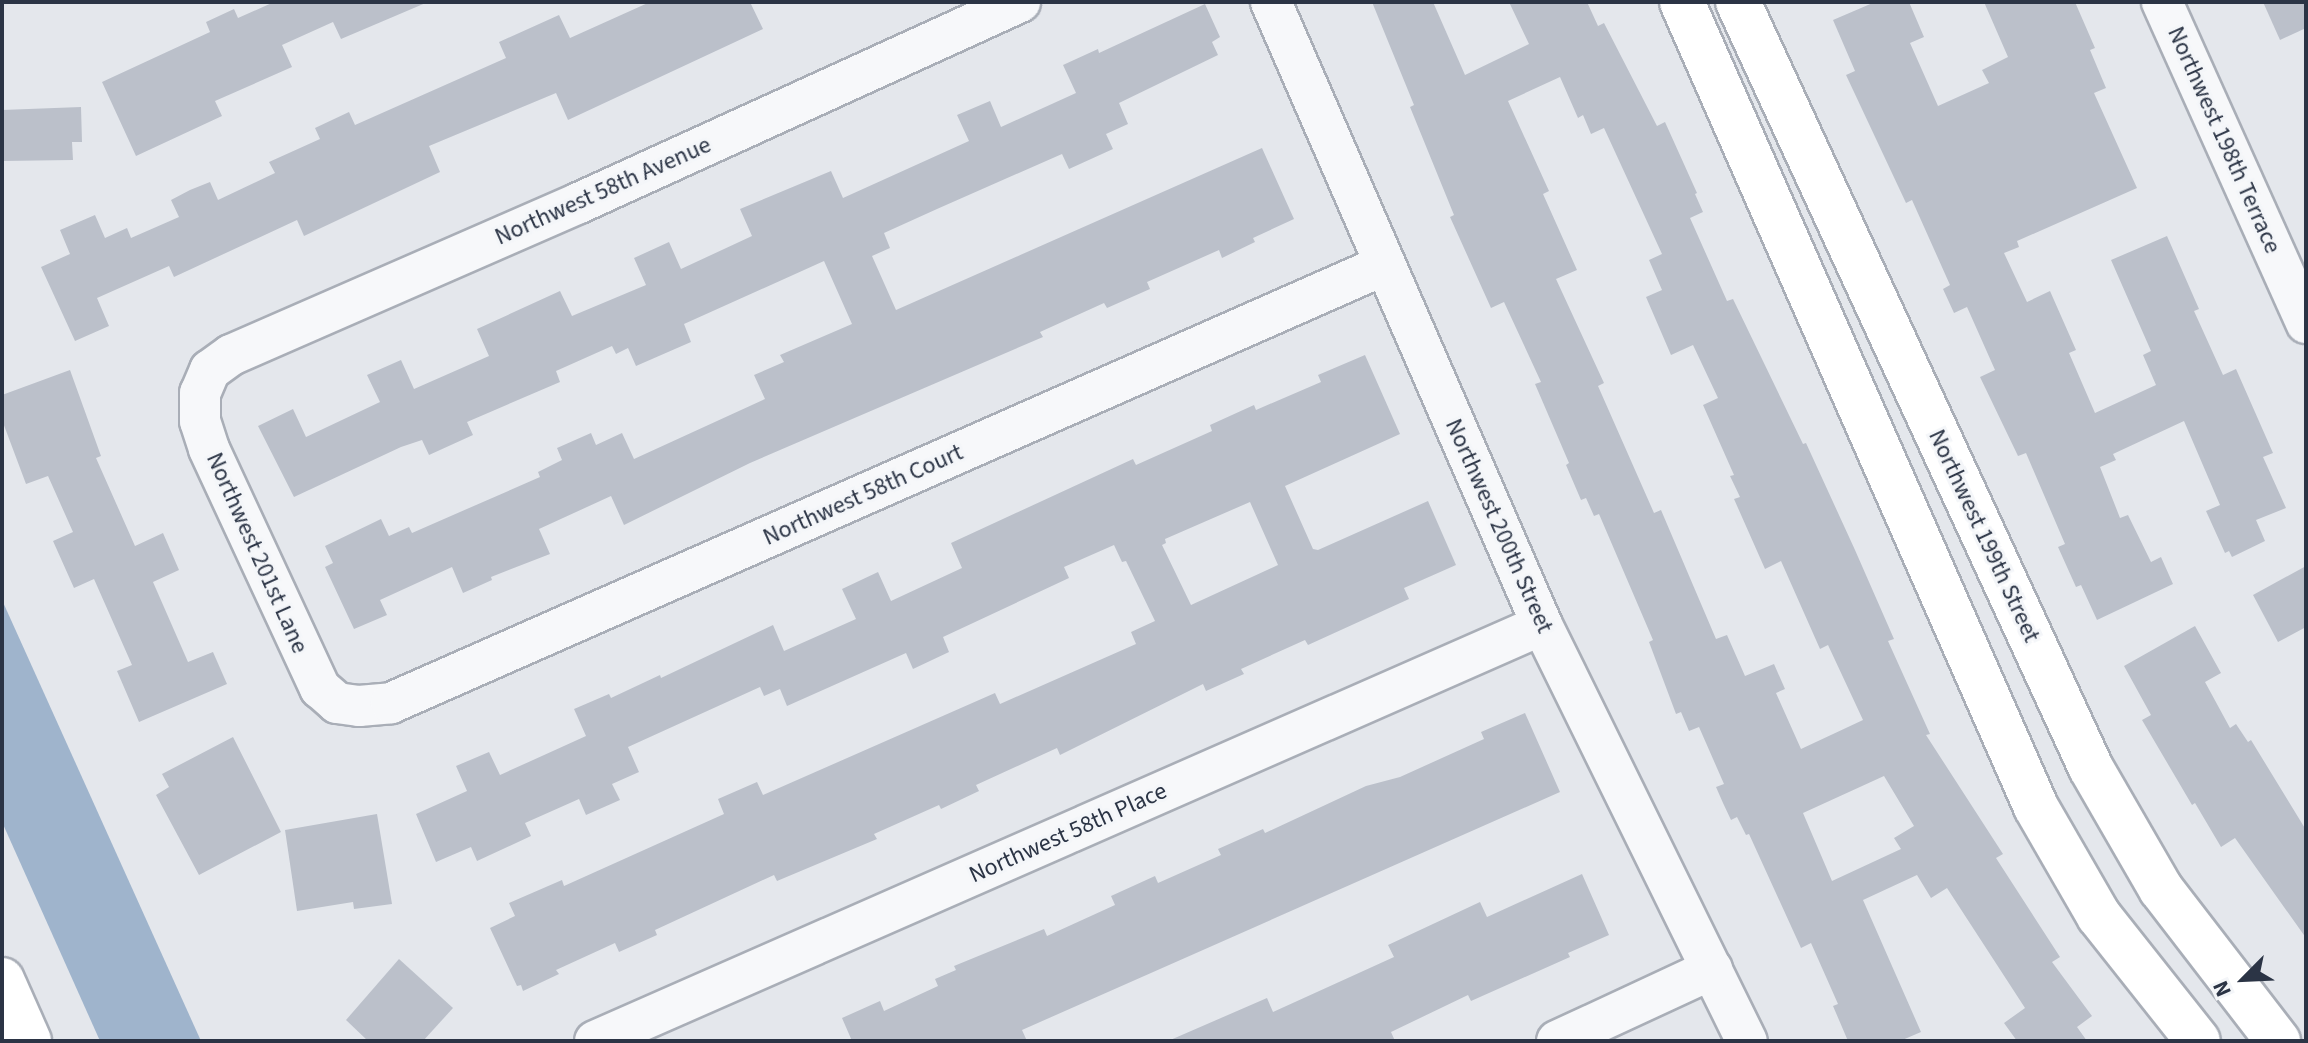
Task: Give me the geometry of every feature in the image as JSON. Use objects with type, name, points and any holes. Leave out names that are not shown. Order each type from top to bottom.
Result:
[{"type":"street","name":"Northwest 58th Avenue","points":[[200,393],[210,370],[231,355],[579,203],[1020,2]]},
{"type":"street","name":"Northwest 200th Street","points":[[1271,2],[1542,625],[1747,1041]]},
{"type":"street","points":[[1682,2],[2036,807],[2099,916],[2198,1041]]},
{"type":"street","name":"Northwest 199th Street","points":[[1738,2],[2091,768],[2161,889],[2278,1041]]},
{"type":"street","name":"Northwest 198th Terrace","points":[[2162,2],[2306,323]]},
{"type":"street","name":"Northwest 58th Court","points":[[337,703],[359,706],[391,703],[1384,265]]},
{"type":"street","name":"Northwest 201st Lane","points":[[200,393],[200,421],[209,449],[305,660],[320,688],[337,703]]},
{"type":"street","name":"Northwest 58th Place","points":[[595,1041],[1542,625]]},
{"type":"street","points":[[1557,1041],[1712,969]]},
{"type":"street","points":[[2,980],[29,1041]]},
{"type":"water","points":[[2,600],[201,1041],[100,1041],[2,822]]},
{"type":"building","points":[[274,2],[428,2],[341,39],[333,22],[282,45],[292,67],[215,101],[222,116],[136,156],[102,82],[210,32],[206,22],[234,9],[238,18]]},
{"type":"building","points":[[650,2],[750,2],[763,29],[568,120],[556,93],[429,146],[440,172],[304,236],[297,220],[174,277],[169,266],[97,298],[109,326],[75,341],[41,267],[70,254],[60,230],[95,215],[105,238],[127,228],[131,238],[179,217],[171,200],[190,190],[210,182],[218,200],[275,173],[269,162],[320,139],[315,128],[349,112],[355,125],[506,58],[499,42],[559,15],[570,38]]},
{"type":"building","points":[[1372,2],[1433,2],[1465,75],[1529,44],[1509,2],[1587,2],[1598,26],[1604,23],[1657,126],[1665,122],[1703,212],[1690,218],[1727,301],[1733,299],[1803,444],[1806,443],[1855,550],[1894,639],[1888,641],[1930,734],[1926,735],[2003,854],[1996,858],[2060,957],[2052,962],[2092,1016],[2077,1027],[2087,1041],[2017,1041],[2004,1023],[2025,1008],[1947,888],[1931,898],[1917,875],[1863,900],[1921,1032],[1900,1041],[1848,1041],[1833,1006],[1838,1004],[1811,943],[1801,948],[1749,834],[1746,835],[1737,817],[1731,820],[1716,787],[1724,784],[1699,727],[1689,731],[1681,712],[1676,714],[1649,642],[1653,640],[1599,514],[1594,516],[1586,498],[1581,500],[1566,465],[1569,463],[1535,384],[1541,382],[1504,302],[1491,308],[1450,217],[1454,215],[1410,107],[1414,105]],"holes":[[[1560,77],[1578,118],[1583,115],[1591,134],[1604,128],[1662,254],[1649,260],[1662,290],[1646,297],[1671,355],[1693,345],[1718,398],[1703,405],[1734,475],[1730,476],[1740,497],[1734,499],[1765,569],[1781,561],[1820,649],[1828,645],[1863,720],[1801,749],[1776,693],[1785,689],[1774,664],[1745,676],[1727,635],[1716,639],[1661,510],[1654,513],[1598,386],[1604,383],[1556,279],[1577,270],[1543,194],[1549,191],[1508,101]],[[1884,776],[1914,826],[1894,838],[1901,849],[1832,881],[1803,813]]]},
{"type":"building","points":[[1875,2],[1909,2],[1924,37],[1910,43],[1938,106],[1989,83],[1982,70],[2008,57],[1984,2],[2075,2],[2095,48],[2090,50],[2106,88],[2094,93],[2137,188],[2017,241],[2019,247],[2004,253],[2027,302],[2050,291],[2076,350],[2069,353],[2095,413],[2156,385],[2143,355],[2151,351],[2111,260],[2167,236],[2199,309],[2194,311],[2223,375],[2236,369],[2273,453],[2263,457],[2286,508],[2256,520],[2265,541],[2232,557],[2229,551],[2225,553],[2206,511],[2220,505],[2184,421],[2113,454],[2116,460],[2100,467],[2120,518],[2128,515],[2151,562],[2161,557],[2173,584],[2097,620],[2081,585],[2076,587],[2058,547],[2065,544],[2026,453],[2018,456],[1980,377],[1995,370],[1967,307],[1954,313],[1943,289],[1950,285],[1912,200],[1906,203],[1846,75],[1855,71],[1833,20]]},
{"type":"building","points":[[2263,2],[2306,2],[2306,28],[2280,40]]},
{"type":"building","points":[[1205,4],[1220,37],[1212,42],[1218,55],[1119,103],[1128,124],[1106,134],[1113,149],[1069,169],[1062,154],[937,209],[884,233],[890,248],[872,256],[896,310],[1262,148],[1294,219],[1253,238],[1255,242],[1222,258],[1219,250],[1147,282],[1150,289],[1107,308],[1104,303],[1040,332],[1043,337],[750,463],[624,525],[611,496],[539,529],[550,554],[491,577],[492,580],[463,593],[452,567],[380,600],[387,615],[354,629],[325,567],[333,563],[325,546],[381,519],[389,536],[409,527],[412,533],[540,477],[538,472],[562,460],[557,448],[591,433],[596,445],[622,433],[634,459],[765,399],[754,375],[784,362],[780,355],[852,324],[824,261],[684,324],[691,342],[636,366],[628,348],[616,354],[612,346],[556,371],[560,382],[467,422],[473,435],[429,455],[422,440],[401,447],[294,497],[258,426],[293,409],[306,437],[380,402],[367,375],[401,360],[414,389],[489,356],[477,329],[560,291],[572,316],[646,285],[634,258],[669,242],[681,269],[752,236],[740,209],[831,171],[843,198],[969,141],[957,115],[990,101],[1001,127],[1076,93],[1063,65],[1098,49],[1099,53]]},
{"type":"building","points":[[81,107],[82,142],[72,142],[73,160],[2,161],[2,110]]},
{"type":"building","points":[[1365,355],[1400,434],[1285,486],[1313,549],[1318,550],[1428,501],[1456,565],[1404,588],[1409,599],[1308,645],[1305,640],[1241,669],[1244,674],[1206,691],[1203,684],[1060,755],[1057,748],[976,785],[979,791],[941,809],[939,805],[874,834],[877,839],[777,881],[774,875],[655,930],[657,935],[619,952],[615,943],[556,970],[559,974],[523,991],[521,985],[517,986],[490,928],[515,916],[509,903],[562,880],[564,886],[724,814],[718,799],[757,782],[763,795],[995,693],[1000,704],[1136,644],[1131,632],[1155,621],[1126,561],[1122,562],[1114,545],[1064,567],[1069,578],[943,637],[949,652],[913,669],[906,653],[787,706],[780,689],[764,696],[760,687],[628,747],[639,772],[612,784],[620,800],[586,815],[579,799],[525,823],[531,836],[477,861],[471,847],[436,862],[416,814],[467,791],[456,766],[489,752],[500,775],[586,736],[574,709],[609,694],[611,698],[660,675],[661,678],[773,625],[784,651],[856,619],[842,589],[878,572],[891,601],[962,568],[951,543],[1133,459],[1136,465],[1212,431],[1210,425],[1254,405],[1256,410],[1321,382],[1318,375]],"holes":[[[1250,502],[1278,565],[1191,605],[1162,545],[1166,543],[1165,539]]]},
{"type":"building","points":[[70,370],[101,456],[96,458],[135,546],[163,533],[179,570],[153,582],[188,662],[213,652],[227,684],[139,722],[117,671],[132,665],[94,579],[74,588],[53,541],[73,532],[48,476],[26,484],[2,420],[2,395]]},
{"type":"building","points":[[2306,566],[2306,627],[2278,642],[2253,595]]},
{"type":"building","points":[[2195,626],[2221,673],[2205,682],[2230,728],[2236,724],[2248,742],[2251,740],[2306,830],[2306,938],[2235,838],[2221,847],[2195,803],[2192,805],[2142,720],[2151,715],[2124,666]]},
{"type":"building","points":[[1525,713],[1560,792],[1022,1030],[1027,1041],[852,1041],[842,1018],[880,1001],[884,1011],[938,986],[935,979],[956,970],[954,966],[1044,929],[1047,936],[1115,905],[1111,896],[1155,876],[1158,883],[1221,855],[1218,849],[1263,829],[1265,833],[1366,786],[1400,777],[1484,739],[1481,732]]},
{"type":"building","points":[[233,737],[281,832],[199,875],[156,795],[169,787],[162,774]]},
{"type":"building","points":[[377,814],[392,904],[354,909],[353,902],[297,911],[285,830]]},
{"type":"building","points":[[1582,874],[1609,935],[1568,953],[1570,957],[1471,1001],[1468,995],[1391,1032],[1395,1041],[1168,1041],[1267,998],[1273,1012],[1394,957],[1388,945],[1480,902],[1487,917]]},
{"type":"building","points":[[399,959],[453,1008],[423,1041],[368,1041],[346,1020]]}]
